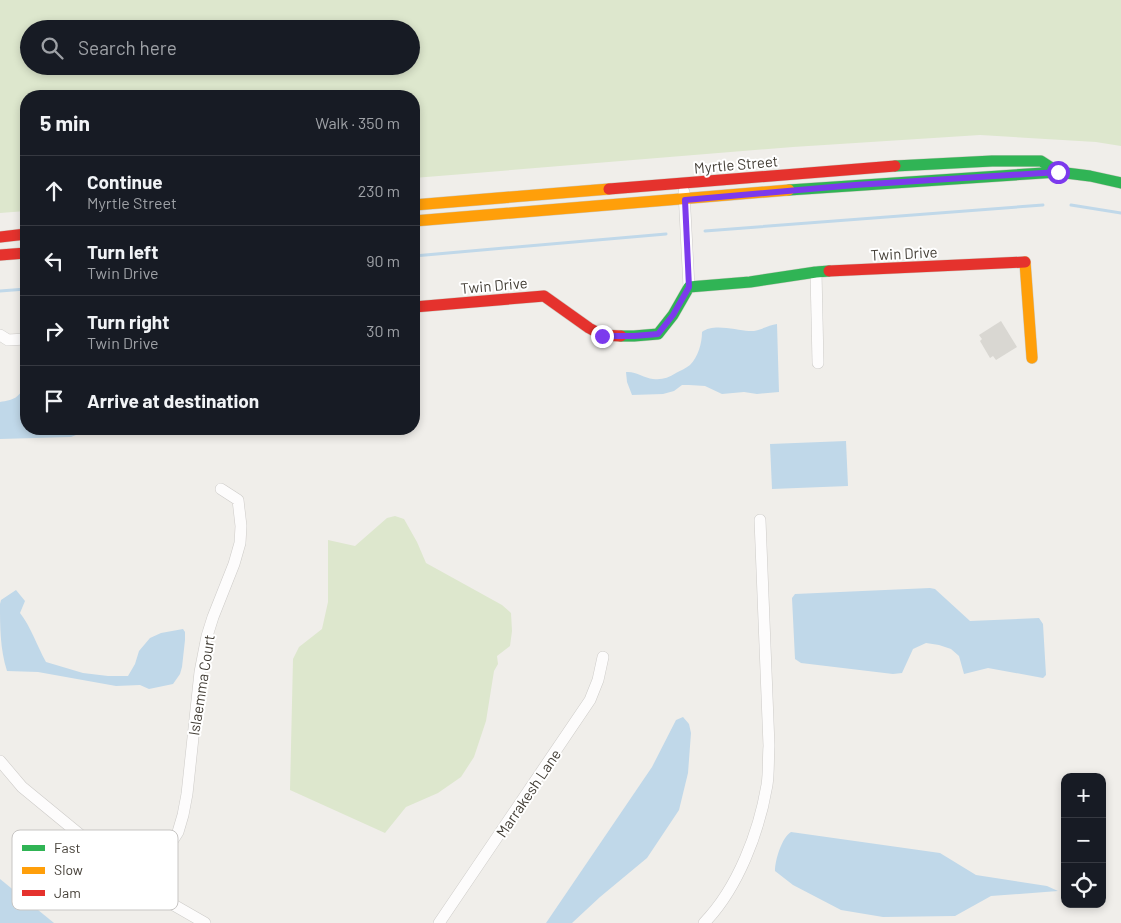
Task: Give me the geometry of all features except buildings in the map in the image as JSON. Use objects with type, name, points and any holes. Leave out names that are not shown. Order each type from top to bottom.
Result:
[{"type":"street","name":"Myrtle Street","points":[[420,205],[867,168],[992,161],[1041,161],[1058,172]]},
{"type":"street","name":"Myrtle Street","points":[[420,222],[855,185],[1058,172],[1090,176],[1121,183]]},
{"type":"street","points":[[683,183],[689,287]]},
{"type":"street","points":[[0,236],[20,234]]},
{"type":"street","points":[[0,255],[20,253]]},
{"type":"street","name":"Twin Drive","points":[[420,306],[544,296],[602,336],[634,336],[658,334],[673,315],[689,287],[750,282],[816,272],[1025,262],[1032,358]]},
{"type":"street","points":[[816,272],[818,363]]},
{"type":"street","points":[[0,335],[8,340],[20,339]]},
{"type":"street","name":"Islaemma Court","points":[[178,832],[183,815],[200,672],[207,636],[240,543],[241,526],[238,500],[221,489]]},
{"type":"street","points":[[704,923],[727,894],[744,862],[759,820],[767,783],[769,746],[760,520]]},
{"type":"street","name":"Marrakesh Lane","points":[[439,923],[590,700],[598,680],[603,657]]},
{"type":"street","points":[[0,761],[22,788],[74,830]]},
{"type":"street","points":[[178,907],[205,923]]},
{"type":"green space","points":[[0,0],[1121,0],[1121,146],[1096,142],[980,135],[793,147],[420,178],[420,90],[20,90],[20,211],[0,213]]},
{"type":"green space","points":[[395,516],[404,519],[426,563],[502,605],[511,613],[512,631],[510,646],[497,656],[498,664],[494,671],[486,721],[474,757],[461,777],[438,793],[406,807],[385,833],[290,790],[293,659],[299,647],[322,629],[328,602],[328,540],[355,546],[387,518]]},
{"type":"water","points":[[777,324],[779,392],[722,394],[705,386],[682,385],[674,391],[663,394],[632,395],[627,382],[626,372],[656,379],[673,375],[693,362],[699,350],[702,332],[707,329],[718,327],[752,331]]},
{"type":"water","points":[[20,394],[20,435],[76,435],[71,437],[0,439],[0,402]]},
{"type":"water","points":[[846,441],[848,486],[772,489],[770,444]]},
{"type":"water","points":[[935,589],[970,621],[1039,618],[1043,624],[1046,675],[1043,678],[988,668],[964,674],[959,656],[951,649],[926,643],[913,649],[902,673],[893,674],[801,663],[795,659],[792,598],[795,594]]},
{"type":"water","points":[[16,590],[25,601],[20,613],[46,662],[83,673],[128,676],[135,664],[139,651],[150,638],[161,633],[183,629],[185,640],[180,674],[173,684],[149,689],[140,685],[116,686],[38,672],[7,671],[0,629],[0,604],[1,600]]},
{"type":"water","points":[[683,717],[689,724],[691,733],[688,773],[679,810],[647,858],[572,923],[546,923],[652,767],[676,720]]},
{"type":"water","points":[[791,832],[940,853],[976,875],[1047,886],[1058,891],[991,896],[955,916],[883,917],[841,910],[793,885],[775,871],[780,849]]},
{"type":"water","points":[[0,879],[12,889],[12,910],[38,910],[54,923],[0,923]]},
{"type":"waterway","points":[[705,231],[1043,205]]},
{"type":"waterway","points":[[1071,205],[1121,213]]},
{"type":"waterway","points":[[420,255],[666,234]]},
{"type":"waterway","points":[[0,291],[20,289]]},
{"type":"traffic: fast","points":[[895,166],[992,161],[1041,161],[1058,172]]},
{"type":"traffic: fast","points":[[789,190],[1058,172],[1090,176],[1121,183]]},
{"type":"traffic: fast","points":[[621,336],[658,334],[673,315],[689,287],[750,282],[829,271]]},
{"type":"traffic: slow","points":[[420,205],[609,189]]},
{"type":"traffic: slow","points":[[420,221],[789,190]]},
{"type":"traffic: slow","points":[[1025,262],[1032,358]]},
{"type":"traffic: jam","points":[[609,189],[895,166]]},
{"type":"traffic: jam","points":[[0,237],[20,235]]},
{"type":"traffic: jam","points":[[0,255],[20,253]]},
{"type":"traffic: jam","points":[[829,271],[1025,262]]},
{"type":"traffic: jam","points":[[420,306],[544,296],[602,335],[621,336]]},
{"type":"route","points":[[602,336],[658,334],[673,315],[689,287],[685,200],[855,185],[1058,172]]}]
